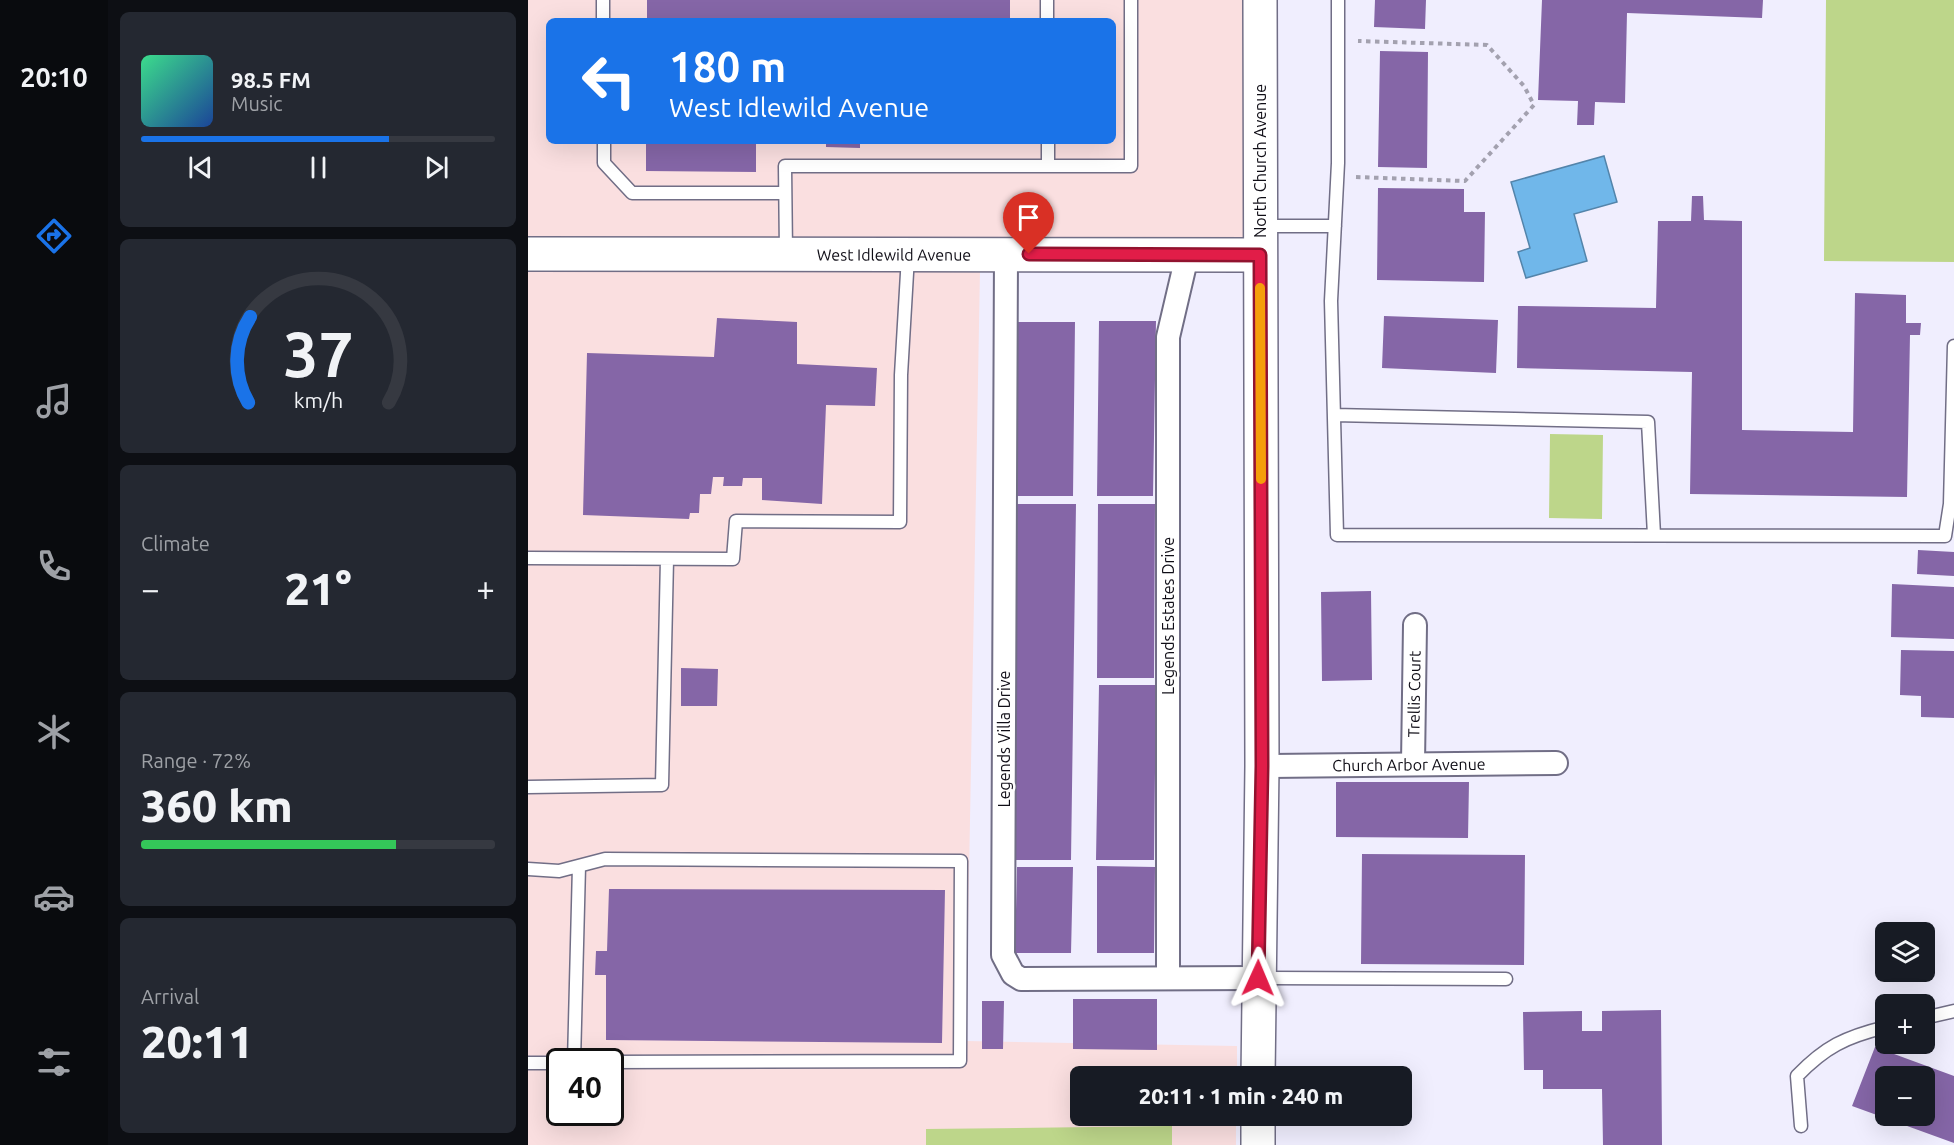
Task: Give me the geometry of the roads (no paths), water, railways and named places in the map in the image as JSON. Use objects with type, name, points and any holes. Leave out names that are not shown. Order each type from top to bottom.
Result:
[{"type":"street","name":"North Church Avenue","points":[[1258,1066],[1262,766],[1260,0]]},
{"type":"street","name":"West Idlewild Avenue","points":[[528,254],[1186,256],[1260,240]]},
{"type":"street","name":"Legends Villa Drive","points":[[1006,254],[1003,955],[1013,974],[1021,979],[1258,978]]},
{"type":"street","name":"Legends Estates Drive","points":[[1168,978],[1168,337],[1186,256]]},
{"type":"street","name":"Trellis Court","points":[[1413,763],[1416,625]]},
{"type":"street","name":"Church Arbor Avenue","points":[[1262,766],[1556,763]]},
{"type":"street","points":[[1258,1126],[1258,1145]]},
{"type":"lane","points":[[603,0],[603,18]]},
{"type":"lane","points":[[1047,0],[1047,18]]},
{"type":"lane","points":[[786,254],[785,166],[1131,165],[1131,0]]},
{"type":"lane","points":[[1338,0],[1338,175],[1331,301],[1337,535],[1945,536],[1950,504],[1954,346]]},
{"type":"lane","points":[[604,144],[604,163],[632,193],[785,193]]},
{"type":"lane","points":[[1048,144],[1048,166]]},
{"type":"lane","points":[[1260,240],[1335,226]]},
{"type":"lane","points":[[528,558],[733,559],[736,521],[900,522],[902,375],[908,255]]},
{"type":"lane","points":[[1334,415],[1648,422],[1654,535]]},
{"type":"lane","points":[[528,787],[662,785],[666,559]]},
{"type":"lane","points":[[528,869],[559,871],[605,859],[961,861],[960,1061],[624,1062]]},
{"type":"lane","points":[[574,1048],[579,866]]},
{"type":"lane","points":[[1258,978],[1506,979]]},
{"type":"lane","points":[[1935,1015],[1954,1011]]},
{"type":"lane","points":[[1801,1126],[1797,1076],[1820,1053],[1846,1039],[1875,1030]]},
{"type":"lane","points":[[528,1063],[546,1063]]},
{"type":"water","points":[[1604,156],[1617,202],[1574,214],[1587,261],[1526,278],[1518,252],[1530,248],[1511,182]]}]
